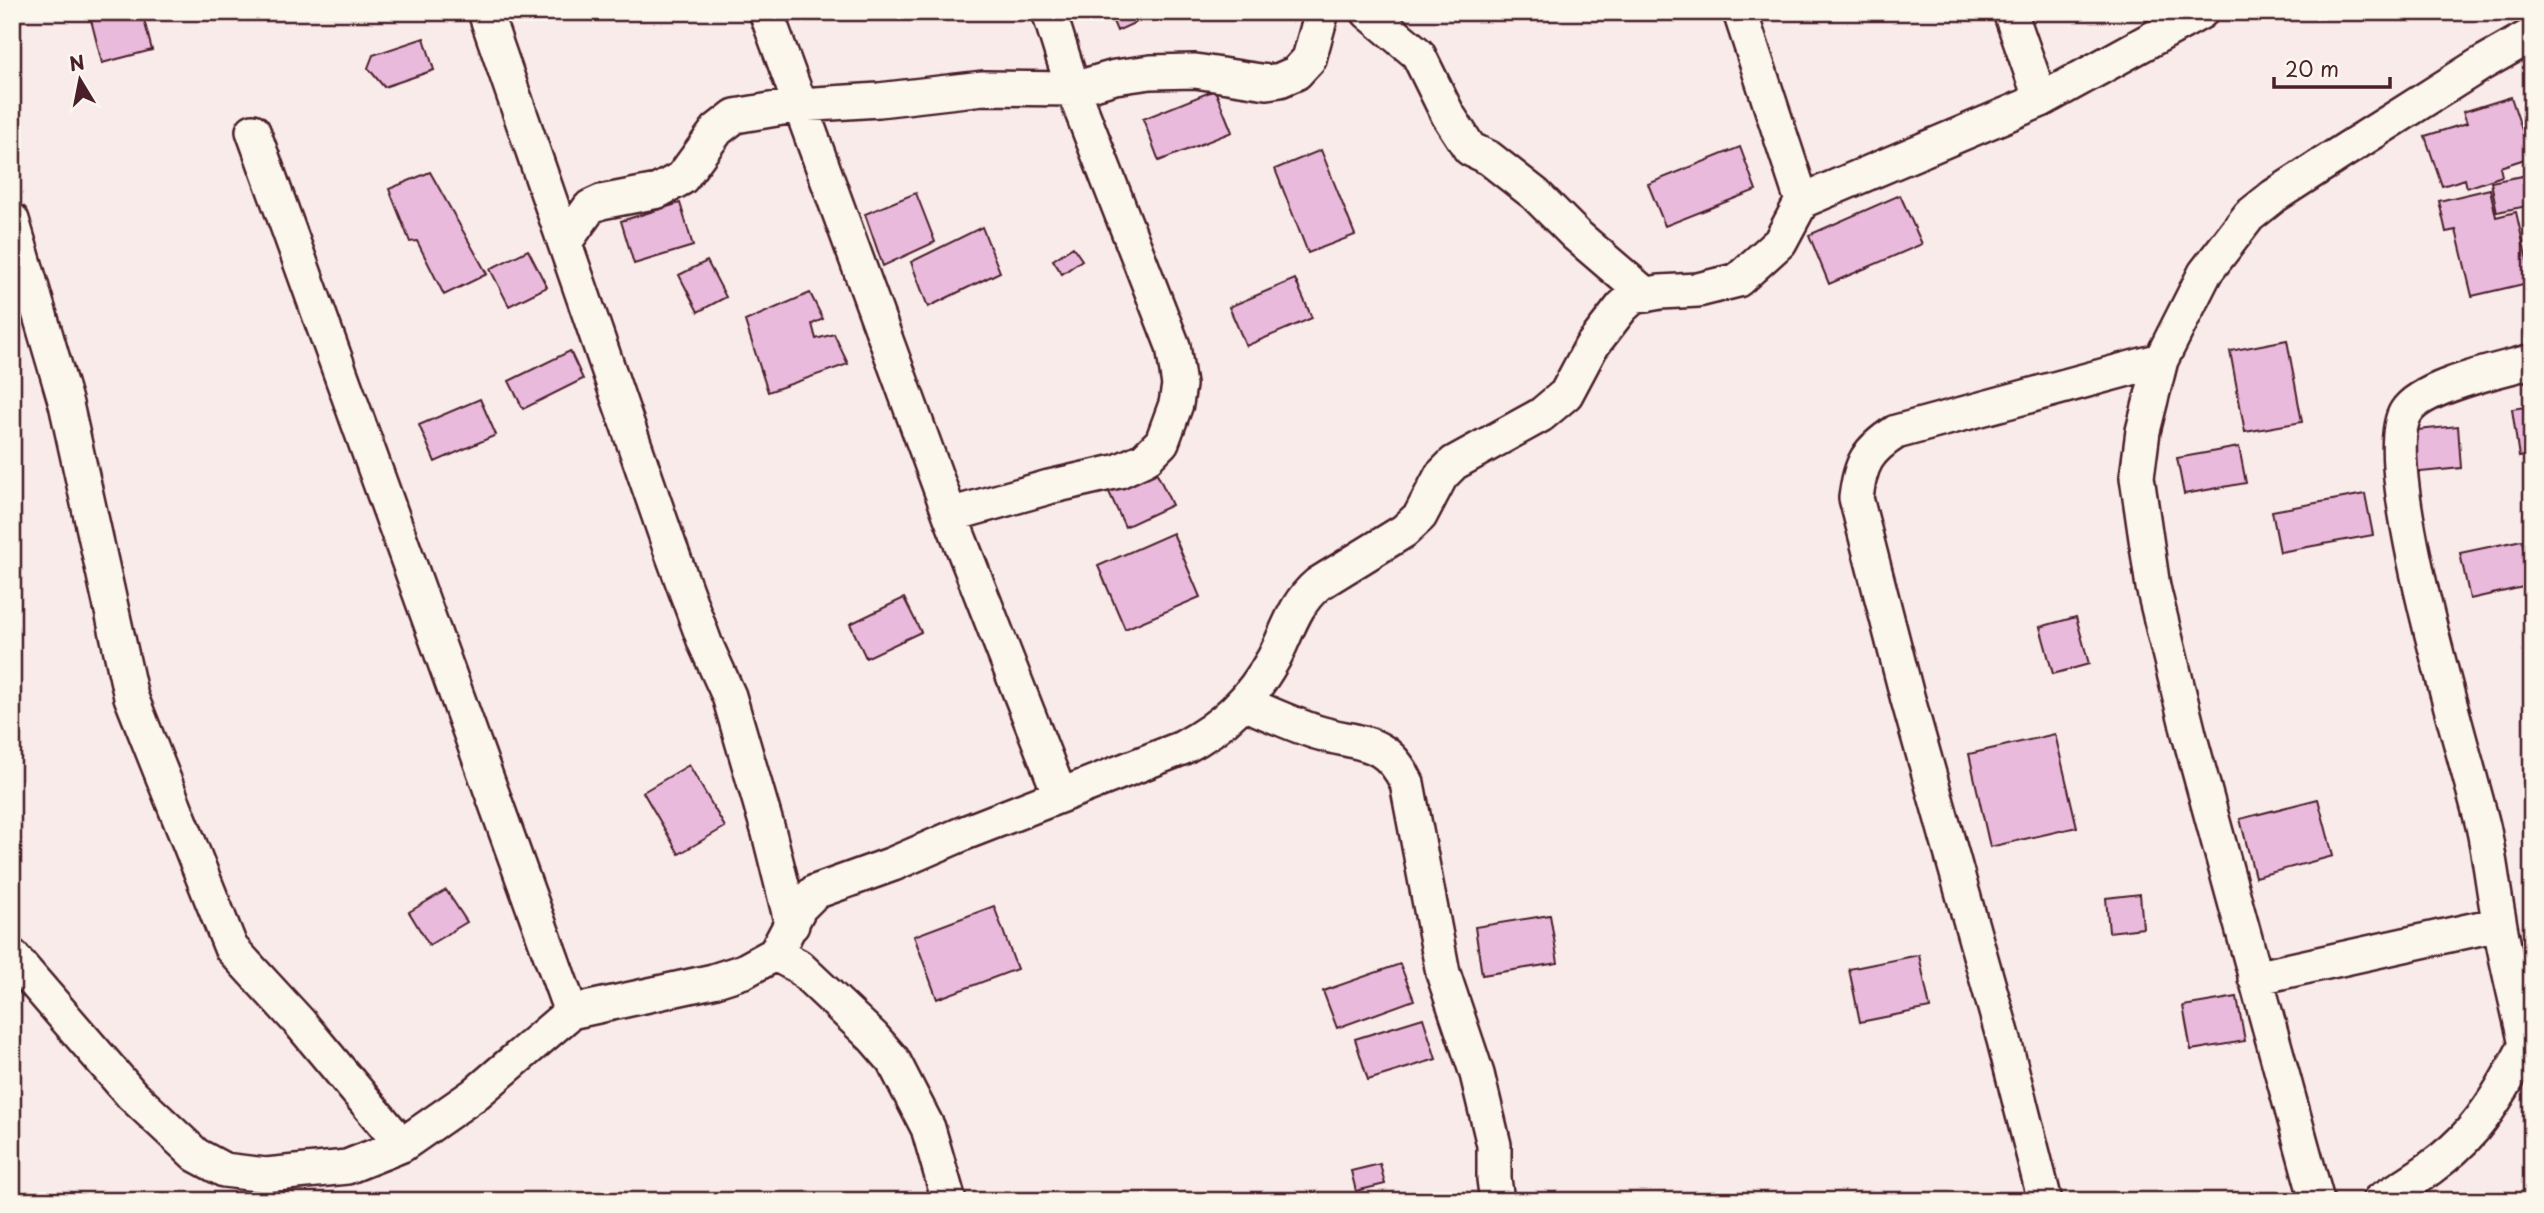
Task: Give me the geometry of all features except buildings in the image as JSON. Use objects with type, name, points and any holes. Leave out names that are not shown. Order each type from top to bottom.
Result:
[{"type":"street","points":[[485,12],[678,570],[705,643],[729,696],[769,833],[792,925]]},
{"type":"street","points":[[766,12],[950,515],[1060,795]]},
{"type":"street","points":[[950,515],[1049,487],[1119,471],[1145,459],[1162,442],[1179,385],[1173,346],[1073,89],[1049,12]]},
{"type":"street","points":[[565,242],[590,207],[601,202],[658,191],[682,178],[717,130],[735,116],[800,105],[859,102],[983,88],[1073,89],[1151,72],[1195,71],[1267,82],[1280,80],[1296,73],[1309,59],[1322,12]]},
{"type":"street","points":[[1368,12],[1418,54],[1448,115],[1470,149],[1489,158],[1535,194],[1576,235],[1646,295]]},
{"type":"street","points":[[1740,12],[1802,201]]},
{"type":"street","points":[[2010,12],[2041,100]]},
{"type":"street","points":[[12,956],[132,1096],[196,1155],[224,1170],[265,1175],[347,1167],[401,1145],[474,1095],[571,1012],[713,981],[744,971],[775,954],[800,907],[815,892],[893,864],[1182,748],[1208,734],[1244,703],[1273,658],[1305,595],[1318,584],[1404,531],[1420,516],[1441,476],[1454,463],[1541,415],[1566,394],[1591,347],[1633,297],[1698,290],[1738,280],[1780,242],[1802,201],[2041,100],[2202,12]]},
{"type":"street","points":[[2317,1201],[2189,734],[2153,587],[2137,477],[2143,431],[2161,360],[2205,273],[2249,216],[2274,196],[2481,64],[2529,30]]},
{"type":"street","points":[[253,131],[571,1012]]},
{"type":"street","points":[[12,220],[66,404],[131,696],[231,948],[300,1023],[401,1145]]},
{"type":"street","points":[[2045,1201],[2004,1040],[1907,696],[1856,498],[1859,473],[1871,451],[1896,432],[2161,360]]},
{"type":"street","points":[[2379,1201],[2441,1160],[2474,1128],[2529,1051],[2499,923],[2484,829],[2414,562],[2402,494],[2398,449],[2400,422],[2418,399],[2445,387],[2532,361]]},
{"type":"street","points":[[1244,703],[1317,732],[1362,742],[1382,750],[1399,765],[1407,783],[1443,973],[1477,1074],[1494,1145],[1497,1201]]},
{"type":"street","points":[[2255,978],[2499,923]]},
{"type":"street","points":[[775,954],[798,967],[893,1059],[928,1128],[950,1201]]}]
